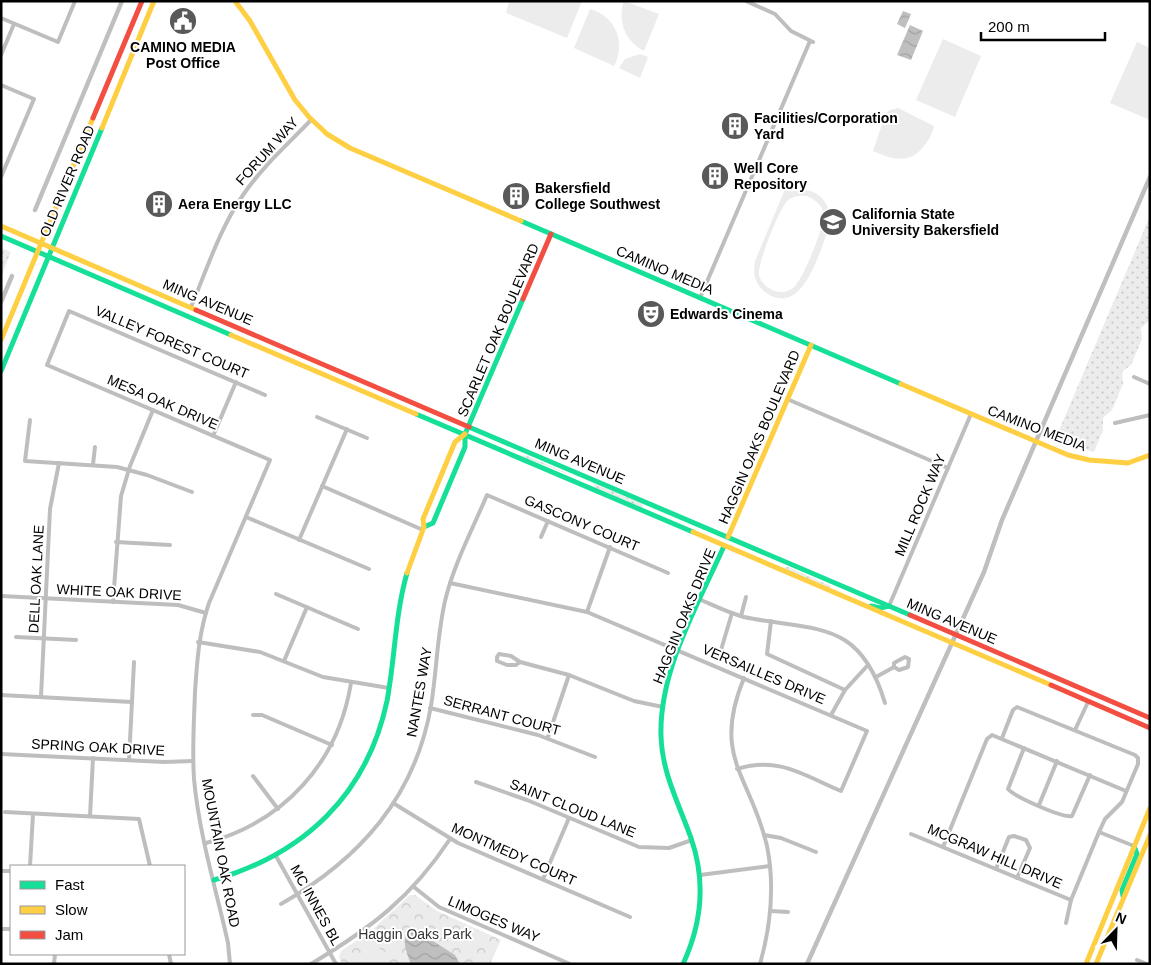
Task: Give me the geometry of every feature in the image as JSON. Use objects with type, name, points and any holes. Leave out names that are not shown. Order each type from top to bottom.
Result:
[{"type":"main road","name":"OLD RIVER ROAD","points":[[1,340],[142,1]]},
{"type":"main road","name":"OLD RIVER ROAD","points":[[1,371],[154,1]]},
{"type":"main road","name":"CAMINO MEDIA","points":[[235,1],[254,27],[288,93],[311,120],[330,136],[350,148],[1068,455],[1098,461],[1128,463],[1150,456]]},
{"type":"main road","name":"MING AVENUE","points":[[1,226],[1150,718]]},
{"type":"main road","name":"SCARLET OAK BOULEVARD","points":[[214,880],[248,870],[276,856],[314,829],[336,807],[352,786],[376,740],[389,688],[402,590],[423,529],[422,519],[455,442],[465,434],[469,426],[551,234]]},
{"type":"main road","name":"MING AVENUE","points":[[1,236],[1150,728]]},
{"type":"main road","name":"HAGGIN OAKS BOULEVARD","points":[[728,537],[811,345]]},
{"type":"main road","name":"SCARLET OAK BOULEVARD","points":[[423,529],[433,523],[465,447],[465,434]]},
{"type":"main road","name":"HAGGIN OAKS DRIVE","points":[[683,964],[698,923],[701,898],[700,875],[692,840],[673,799],[665,774],[661,747],[663,707],[669,678],[724,546]]},
{"type":"main road","points":[[851,600],[880,608],[889,606]]},
{"type":"main road","points":[[1086,964],[1150,808]]},
{"type":"main road","points":[[1096,964],[1150,835]]},
{"type":"main road","points":[[1123,899],[1122,890],[1137,854],[1134,846]]},
{"type":"street","points":[[1,18],[58,42],[75,1]]},
{"type":"street","points":[[700,298],[811,41],[791,31],[775,14],[746,1]]},
{"type":"street","points":[[1,55],[14,24]]},
{"type":"street","points":[[1,85],[34,99],[1,177]]},
{"type":"street","name":"FORUM WAY","points":[[191,307],[225,227],[243,195],[261,172],[311,120]]},
{"type":"street","name":"MESA OAK DRIVE","points":[[70,311],[46,365],[270,460]]},
{"type":"street","name":"VALLEY FOREST COURT","points":[[70,311],[265,395]]},
{"type":"street","points":[[1134,377],[1150,384]]},
{"type":"street","points":[[213,436],[236,382]]},
{"type":"street","points":[[787,400],[948,468]]},
{"type":"street","points":[[114,602],[119,509],[128,469],[154,410]]},
{"type":"street","name":"MILL ROCK WAY","points":[[889,606],[971,414]]},
{"type":"street","points":[[1115,423],[1150,415]]},
{"type":"street","points":[[317,417],[367,438]]},
{"type":"street","points":[[30,420],[25,461],[94,464],[128,469],[192,492]]},
{"type":"street","points":[[299,540],[346,430]]},
{"type":"street","points":[[94,464],[95,447]]},
{"type":"street","name":"MOUNTAIN OAK ROAD","points":[[230,964],[197,798],[193,760],[198,642],[206,612],[270,460]]},
{"type":"street","name":"DELL OAK LANE","points":[[41,697],[50,509],[59,463]]},
{"type":"street","points":[[322,486],[423,529]]},
{"type":"street","name":"GASCONY COURT","points":[[487,495],[668,572]]},
{"type":"street","name":"NANTES WAY","points":[[281,904],[328,875],[372,833],[393,803],[415,761],[430,708],[442,618],[450,583],[487,495]]},
{"type":"street","points":[[246,517],[369,569]]},
{"type":"street","points":[[541,537],[548,521]]},
{"type":"street","name":"HAGGIN OAKS DRIVE","points":[[724,546],[728,537]]},
{"type":"street","points":[[116,542],[170,545]]},
{"type":"street","points":[[587,612],[610,547]]},
{"type":"street","name":"VERSAILLES DRIVE","points":[[450,583],[587,612],[867,730],[841,791],[774,764],[758,764],[737,769]]},
{"type":"street","points":[[276,594],[358,629]]},
{"type":"street","name":"WHITE OAK DRIVE","points":[[1,596],[178,605],[206,612]]},
{"type":"street","points":[[741,616],[746,597]]},
{"type":"street","points":[[701,600],[741,616],[810,626],[830,633],[847,643],[868,665],[876,677],[885,702]]},
{"type":"street","points":[[284,661],[307,608]]},
{"type":"street","points":[[721,650],[732,613]]},
{"type":"street","points":[[771,621],[766,654],[845,690]]},
{"type":"street","points":[[16,637],[76,640]]},
{"type":"street","points":[[198,642],[260,652],[323,677],[389,688]]},
{"type":"street","points":[[520,662],[516,665],[507,665],[497,661],[497,657],[504,654],[511,656],[520,662],[569,675],[634,701],[663,707]]},
{"type":"street","points":[[129,760],[134,662]]},
{"type":"street","points":[[831,715],[845,690],[868,665]]},
{"type":"street","points":[[876,677],[894,667]]},
{"type":"street","points":[[548,737],[569,675]]},
{"type":"street","points":[[744,678],[735,702],[732,722],[732,743],[737,769],[764,835],[770,866],[771,911],[760,964]]},
{"type":"street","points":[[206,843],[246,829],[278,809],[309,779],[332,745],[346,708],[351,683]]},
{"type":"street","points":[[1,695],[132,702]]},
{"type":"street","points":[[1075,730],[1088,702]]},
{"type":"street","points":[[1002,738],[1013,710],[1017,707],[1135,755],[1138,758],[1138,764],[1122,802],[1105,819],[1099,832],[1071,900],[1066,923]]},
{"type":"street","name":"SERRANT COURT","points":[[430,708],[548,737],[595,757]]},
{"type":"street","points":[[253,715],[262,715],[332,745]]},
{"type":"street","points":[[943,847],[988,738],[992,736],[1002,738],[1126,791]]},
{"type":"street","points":[[1024,748],[1008,790],[1038,805],[1065,816],[1072,816],[1090,775]]},
{"type":"street","name":"SPRING OAK DRIVE","points":[[1,754],[129,760],[193,760]]},
{"type":"street","points":[[90,816],[93,758]]},
{"type":"street","points":[[1038,805],[1057,761]]},
{"type":"street","points":[[253,776],[278,809]]},
{"type":"street","name":"SAINT CLOUD LANE","points":[[476,782],[569,818],[629,844],[646,848],[669,848],[692,840]]},
{"type":"street","name":"MONTMEDY COURT","points":[[393,803],[450,839],[630,917]]},
{"type":"street","points":[[5,812],[139,819],[150,865]]},
{"type":"street","points":[[30,865],[32,814]]},
{"type":"street","points":[[543,880],[569,818]]},
{"type":"street","points":[[1099,832],[1134,846]]},
{"type":"street","name":"MCGRAW HILL DRIVE","points":[[911,834],[1071,900]]},
{"type":"street","points":[[764,835],[790,841],[816,852]]},
{"type":"street","points":[[996,869],[1009,837],[1014,836],[1026,840],[1030,845],[1017,878]]},
{"type":"street","points":[[311,964],[382,917],[414,887],[450,839]]},
{"type":"street","name":"MC INNES BL","points":[[276,856],[336,964]]},
{"type":"street","points":[[700,875],[770,866]]},
{"type":"street","points":[[2,871],[10,871]]},
{"type":"street","name":"LIMOGES WAY","points":[[414,887],[439,907],[570,964]]},
{"type":"street","points":[[771,911],[788,912]]},
{"type":"street","points":[[1137,960],[1147,964]]},
{"type":"green space","points":[[509,1],[582,1],[567,38],[506,13]]},
{"type":"green space","points":[[624,1],[659,14],[644,51],[632,42],[624,30],[622,8]]},
{"type":"green space","points":[[590,9],[606,18],[616,32],[619,48],[614,66],[574,48]]},
{"type":"green space","points":[[943,39],[981,56],[955,117],[916,100]]},
{"type":"green space","points":[[1137,42],[1150,48],[1150,120],[1110,103]]},
{"type":"green space","points":[[640,54],[648,57],[640,78],[619,68],[625,59]]},
{"type":"green space","points":[[898,108],[934,126],[928,140],[918,153],[899,159],[873,151],[886,113]]},
{"type":"green space","points":[[788,182],[794,184],[791,192],[808,191],[821,197],[829,209],[830,226],[815,264],[800,289],[790,297],[778,298],[765,292],[761,289],[755,278],[755,261]],"holes":[[[806,196],[820,205],[823,211],[821,229],[797,284],[789,290],[777,292],[763,283],[759,275],[759,269],[770,236],[784,205],[792,198]]]},
{"type":"green space","points":[[1150,216],[1150,320],[1141,328],[1142,339],[1131,365],[1122,372],[1123,384],[1112,410],[1103,418],[1103,430],[1094,452],[1055,440]]},
{"type":"green space","points":[[1,248],[11,252],[1,277]]},
{"type":"green space","points":[[517,455],[528,456],[573,476]]},
{"type":"green space","points":[[593,483],[643,504],[642,508],[596,488]]},
{"type":"green space","points":[[788,567],[831,586],[830,589],[780,568]]},
{"type":"green space","name":"Haggin Oaks Park","points":[[410,895],[415,895],[437,911],[501,940],[490,964],[342,964],[339,957],[341,951],[372,930]]},
{"type":"green space","points":[[368,943],[388,953],[383,964],[358,964]]},
{"type":"water","points":[[903,11],[911,14],[905,28],[897,24]]},
{"type":"water","points":[[910,25],[923,31],[911,60],[897,55]]},
{"type":"water","points":[[411,928],[424,931],[433,941],[455,955],[460,964],[411,964],[405,941]]},
{"type":"waterway","points":[[35,210],[122,1]]},
{"type":"waterway","points":[[807,964],[984,572],[1002,520],[1150,177]]},
{"type":"waterway","points":[[1,302],[12,276]]},
{"type":"traffic: fast","points":[[1,371],[102,128]]},
{"type":"traffic: fast","points":[[521,221],[901,384]]},
{"type":"traffic: fast","points":[[1,236],[231,335]]},
{"type":"traffic: fast","points":[[424,527],[433,523],[465,447],[465,434],[523,299]]},
{"type":"traffic: fast","points":[[416,414],[693,532]]},
{"type":"traffic: fast","points":[[469,427],[910,615]]},
{"type":"traffic: fast","points":[[683,964],[698,917],[700,902],[699,870],[691,838],[664,763],[661,736],[662,711],[666,687],[682,638],[724,546]]},
{"type":"traffic: fast","points":[[214,880],[246,869],[276,854],[303,837],[327,816],[347,792],[364,765],[378,735],[387,701],[400,605],[407,573]]},
{"type":"traffic: fast","points":[[871,606],[880,608],[889,606]]},
{"type":"traffic: fast","points":[[1123,896],[1122,890],[1137,854],[1134,846]]},
{"type":"traffic: slow","points":[[102,128],[154,1]]},
{"type":"traffic: slow","points":[[235,1],[250,21],[295,100],[327,134],[350,148],[521,221]]},
{"type":"traffic: slow","points":[[1,340],[93,118]]},
{"type":"traffic: slow","points":[[1,226],[196,310]]},
{"type":"traffic: slow","points":[[231,335],[416,414]]},
{"type":"traffic: slow","points":[[728,537],[811,345]]},
{"type":"traffic: slow","points":[[901,384],[1068,455],[1089,460],[1128,463],[1150,455]]},
{"type":"traffic: slow","points":[[407,573],[424,527],[423,519],[455,442],[465,434]]},
{"type":"traffic: slow","points":[[693,532],[1051,685]]},
{"type":"traffic: slow","points":[[1086,964],[1150,808]]},
{"type":"traffic: slow","points":[[1096,964],[1150,835]]},
{"type":"traffic: jam","points":[[93,118],[142,1]]},
{"type":"traffic: jam","points":[[523,299],[551,234]]},
{"type":"traffic: jam","points":[[196,310],[469,427]]},
{"type":"traffic: jam","points":[[910,615],[1150,718]]},
{"type":"traffic: jam","points":[[1051,685],[1150,728]]},
{"type":"place","name":"CAMINO MEDIA Post Office","points":[[183,21]]},
{"type":"place","name":"Facilities/Corporation Yard","points":[[735,126]]},
{"type":"place","name":"Well Core Repository","points":[[715,176]]},
{"type":"place","name":"Bakersfield College Southwest","points":[[516,196]]},
{"type":"place","name":"Aera Energy LLC","points":[[159,204]]},
{"type":"place","name":"California State University Bakersfield","points":[[833,222]]},
{"type":"place","name":"Edwards Cinema","points":[[651,314]]}]
